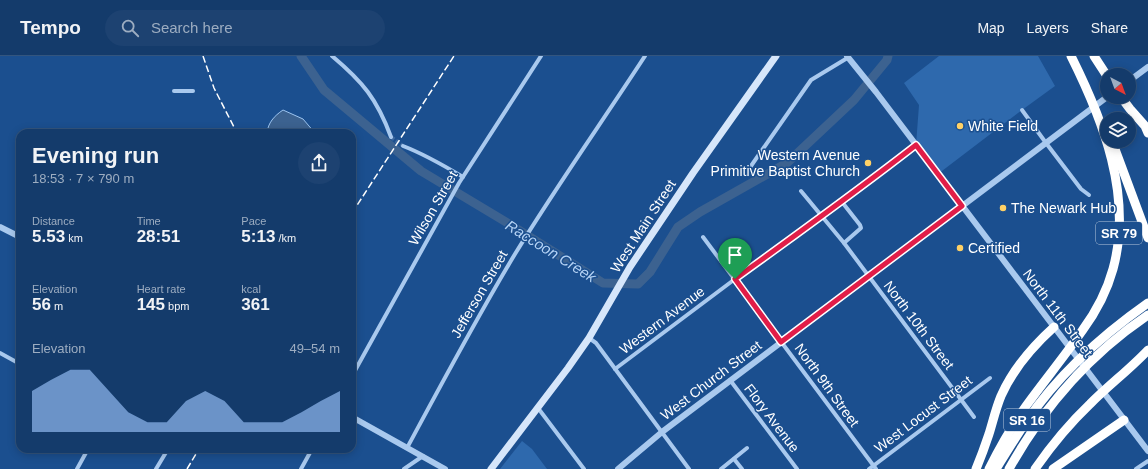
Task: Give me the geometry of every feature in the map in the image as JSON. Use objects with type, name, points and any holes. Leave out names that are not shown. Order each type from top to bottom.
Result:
[{"type":"highway","points":[[1071,56],[1100,113]]},
{"type":"highway","points":[[1094,56],[1102,68]]},
{"type":"highway","points":[[1126,104],[1147,129]]},
{"type":"highway","name":"SR 79","points":[[989,469],[996,454],[1017,420],[1082,332],[1107,288],[1114,266],[1118,243],[1119,214],[1118,195],[1109,148]]},
{"type":"highway","points":[[1115,148],[1148,238]]},
{"type":"highway","name":"SR 16","points":[[996,469],[1026,422],[1130,316],[1148,303]]},
{"type":"highway","name":"SR 16","points":[[1098,348],[1148,315]]},
{"type":"highway","points":[[976,469],[999,401],[1006,385],[1030,352],[1054,327]]},
{"type":"highway","points":[[1035,469],[1052,445],[1089,405],[1148,350]]},
{"type":"highway","name":"SR 16","points":[[1009,469],[1067,379]]},
{"type":"highway","points":[[1053,469],[1124,420]]},
{"type":"main road","name":"West Main Street","points":[[491,469],[566,371],[589,338],[630,267],[693,173],[776,56]]},
{"type":"street","points":[[332,56],[355,77],[370,95],[384,119],[391,137]]},
{"type":"street","name":"Wilson Street","points":[[356,369],[445,206],[541,56]]},
{"type":"street","name":"Jefferson Street","points":[[407,448],[514,256],[644,56]]},
{"type":"street","points":[[751,166],[811,80],[848,57]]},
{"type":"street","name":"North 11th Street","points":[[848,57],[1148,451]]},
{"type":"street","points":[[1136,76],[1148,67]]},
{"type":"street","points":[[174,91],[193,91]]},
{"type":"street","name":"West Church Street","points":[[618,469],[662,432],[730,380],[1100,103]]},
{"type":"street","points":[[1022,110],[1081,189],[1089,195]]},
{"type":"street","name":"Western Avenue","points":[[614,369],[842,202],[916,145]]},
{"type":"street","points":[[403,146],[440,162],[463,177]]},
{"type":"street","name":"North 10th Street","points":[[802,191],[844,243],[974,417]]},
{"type":"street","points":[[842,202],[861,228],[844,243]]},
{"type":"street","points":[[0,226],[16,236]]},
{"type":"street","name":"North 9th Street","points":[[703,237],[874,467]]},
{"type":"street","points":[[589,338],[596,343],[690,469]]},
{"type":"street","points":[[0,353],[16,362]]},
{"type":"street","name":"West Locust Street","points":[[869,469],[874,467],[990,378]]},
{"type":"street","name":"Flory Avenue","points":[[730,380],[797,469]]},
{"type":"street","points":[[538,408],[584,469]]},
{"type":"street","points":[[356,419],[445,469]]},
{"type":"street","points":[[721,469],[747,448]]},
{"type":"street","points":[[77,469],[86,453]]},
{"type":"street","points":[[156,469],[166,453]]},
{"type":"street","points":[[301,469],[310,453]]},
{"type":"street","points":[[404,469],[423,456]]},
{"type":"street","points":[[734,459],[742,469]]},
{"type":"street","points":[[1136,469],[1148,461]]},
{"type":"shaded area","name":"White Field","points":[[939,56],[1038,56],[1055,86],[938,174],[916,145],[919,105],[904,83]]},
{"type":"shaded area","points":[[283,110],[303,119],[312,129],[268,129],[272,120]]},
{"type":"shaded area","points":[[522,441],[532,449],[547,469],[500,469]]},
{"type":"waterway","name":"Raccoon Creek","points":[[301,56],[324,90],[421,171],[603,283],[638,284],[650,272],[678,227],[700,212],[787,163],[854,100],[887,60],[888,56]]},
{"type":"tunnel","points":[[391,137],[403,146]]},
{"type":"railway","points":[[203,56],[214,88],[235,129]]},
{"type":"railway","points":[[356,207],[454,56]]},
{"type":"railway","points":[[187,469],[197,453]]},
{"type":"place","name":"White Field","points":[[960,126]]},
{"type":"place","name":"Western Avenue Primitive Baptist Church","points":[[868,163]]},
{"type":"place","name":"The Newark Hub","points":[[1003,208]]},
{"type":"place","name":"Certified","points":[[960,248]]},
{"type":"route","points":[[916,145],[962,206],[781,342],[735,279],[916,145]]}]
